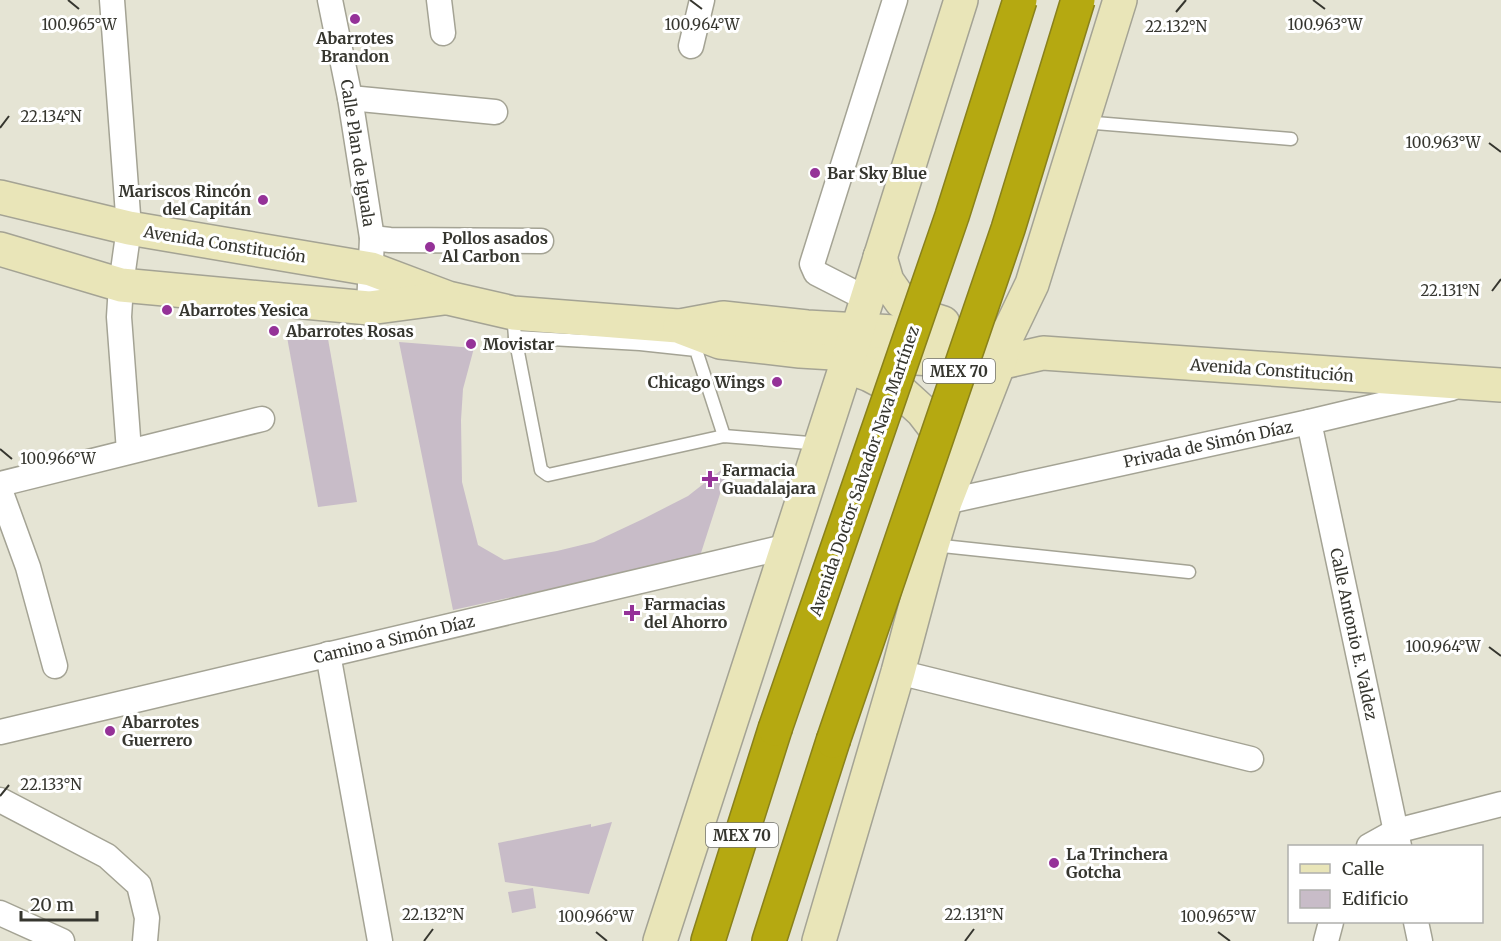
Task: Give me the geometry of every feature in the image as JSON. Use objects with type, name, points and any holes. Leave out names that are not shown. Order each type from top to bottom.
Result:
[{"type":"highway","name":"Avenida Doctor Salvador Nava Martínez","points":[[708,941],[775,729],[952,216],[1020,0]]},
{"type":"highway","name":"MEX 70","points":[[769,941],[834,741],[1008,229],[1078,0]]},
{"type":"main road","points":[[660,941],[822,444],[961,0]]},
{"type":"main road","points":[[819,941],[898,672],[932,545],[1002,351],[1032,284],[1120,0]]},
{"type":"main road","name":"Avenida Constitución","points":[[0,197],[129,228],[372,253],[448,298],[514,325],[678,326],[723,318],[807,327],[852,348]]},
{"type":"main road","name":"Avenida Constitución","points":[[0,249],[121,285],[369,308],[448,298]]},
{"type":"main road","points":[[880,257],[887,280],[901,300],[921,315],[945,323],[970,324],[993,317],[1014,303],[1032,284]]},
{"type":"main road","name":"Avenida Constitución","points":[[678,326],[720,342],[800,351],[852,348],[1043,353],[1486,385]]},
{"type":"main road","points":[[852,348],[870,375],[900,391],[922,411],[946,442],[950,490]]},
{"type":"street","points":[[112,0],[129,228],[119,317],[129,451]]},
{"type":"street","name":"Calle Plan de Iguala","points":[[330,0],[350,98],[372,253],[369,308]]},
{"type":"street","points":[[439,0],[443,33]]},
{"type":"street","points":[[691,46],[702,0]]},
{"type":"street","points":[[852,348],[812,264],[895,0]]},
{"type":"street","points":[[350,98],[495,112]]},
{"type":"street","points":[[372,253],[390,240],[541,241]]},
{"type":"street","name":"Privada de Simón Díaz","points":[[950,490],[1309,422],[1486,385]]},
{"type":"street","points":[[0,484],[262,419]]},
{"type":"street","name":"Calle Antonio E. Valdez","points":[[1309,422],[1397,839]]},
{"type":"street","points":[[0,490],[28,567],[55,666]]},
{"type":"street","name":"Camino a Simón Díaz","points":[[0,732],[789,546]]},
{"type":"street","points":[[328,654],[380,941]]},
{"type":"street","points":[[898,672],[1251,759]]},
{"type":"street","points":[[0,800],[107,856],[139,885],[147,918],[145,941]]},
{"type":"street","points":[[1373,845],[1501,804]]},
{"type":"street","points":[[0,913],[62,941]]},
{"type":"street","points":[[1326,941],[1330,923]]},
{"type":"street","points":[[1416,923],[1420,941]]},
{"type":"lane","points":[[1082,122],[1291,139]]},
{"type":"lane","points":[[724,436],[696,350],[514,325],[541,470],[548,475],[724,436],[822,444]]},
{"type":"lane","points":[[932,545],[1189,573]]},
{"type":"building","points":[[287,337],[328,339],[357,502],[318,507]]},
{"type":"building","points":[[399,342],[474,348],[463,389],[462,482],[478,545],[504,560],[594,542],[688,496],[730,463],[700,556],[453,610]]},
{"type":"building","points":[[612,822],[589,894],[505,882],[498,843],[591,824],[591,827]]},
{"type":"building","points":[[533,888],[536,908],[512,913],[508,892]]},
{"type":"place","name":"Abarrotes Brandon","points":[[355,19]]},
{"type":"place","name":"Bar Sky Blue","points":[[815,173]]},
{"type":"place","name":"Mariscos Rincón del Capitán","points":[[263,200]]},
{"type":"place","name":"Pollos asados Al Carbon","points":[[430,247]]},
{"type":"place","name":"Abarrotes Yesica","points":[[167,310]]},
{"type":"place","name":"Abarrotes Rosas","points":[[274,331]]},
{"type":"place","name":"Movistar","points":[[471,344]]},
{"type":"place","name":"Chicago Wings","points":[[777,382]]},
{"type":"place","name":"Farmacia Guadalajara","points":[[710,479]]},
{"type":"place","name":"Farmacias del Ahorro","points":[[632,613]]},
{"type":"place","name":"Abarrotes Guerrero","points":[[110,731]]},
{"type":"place","name":"La Trinchera Gotcha","points":[[1054,863]]}]
